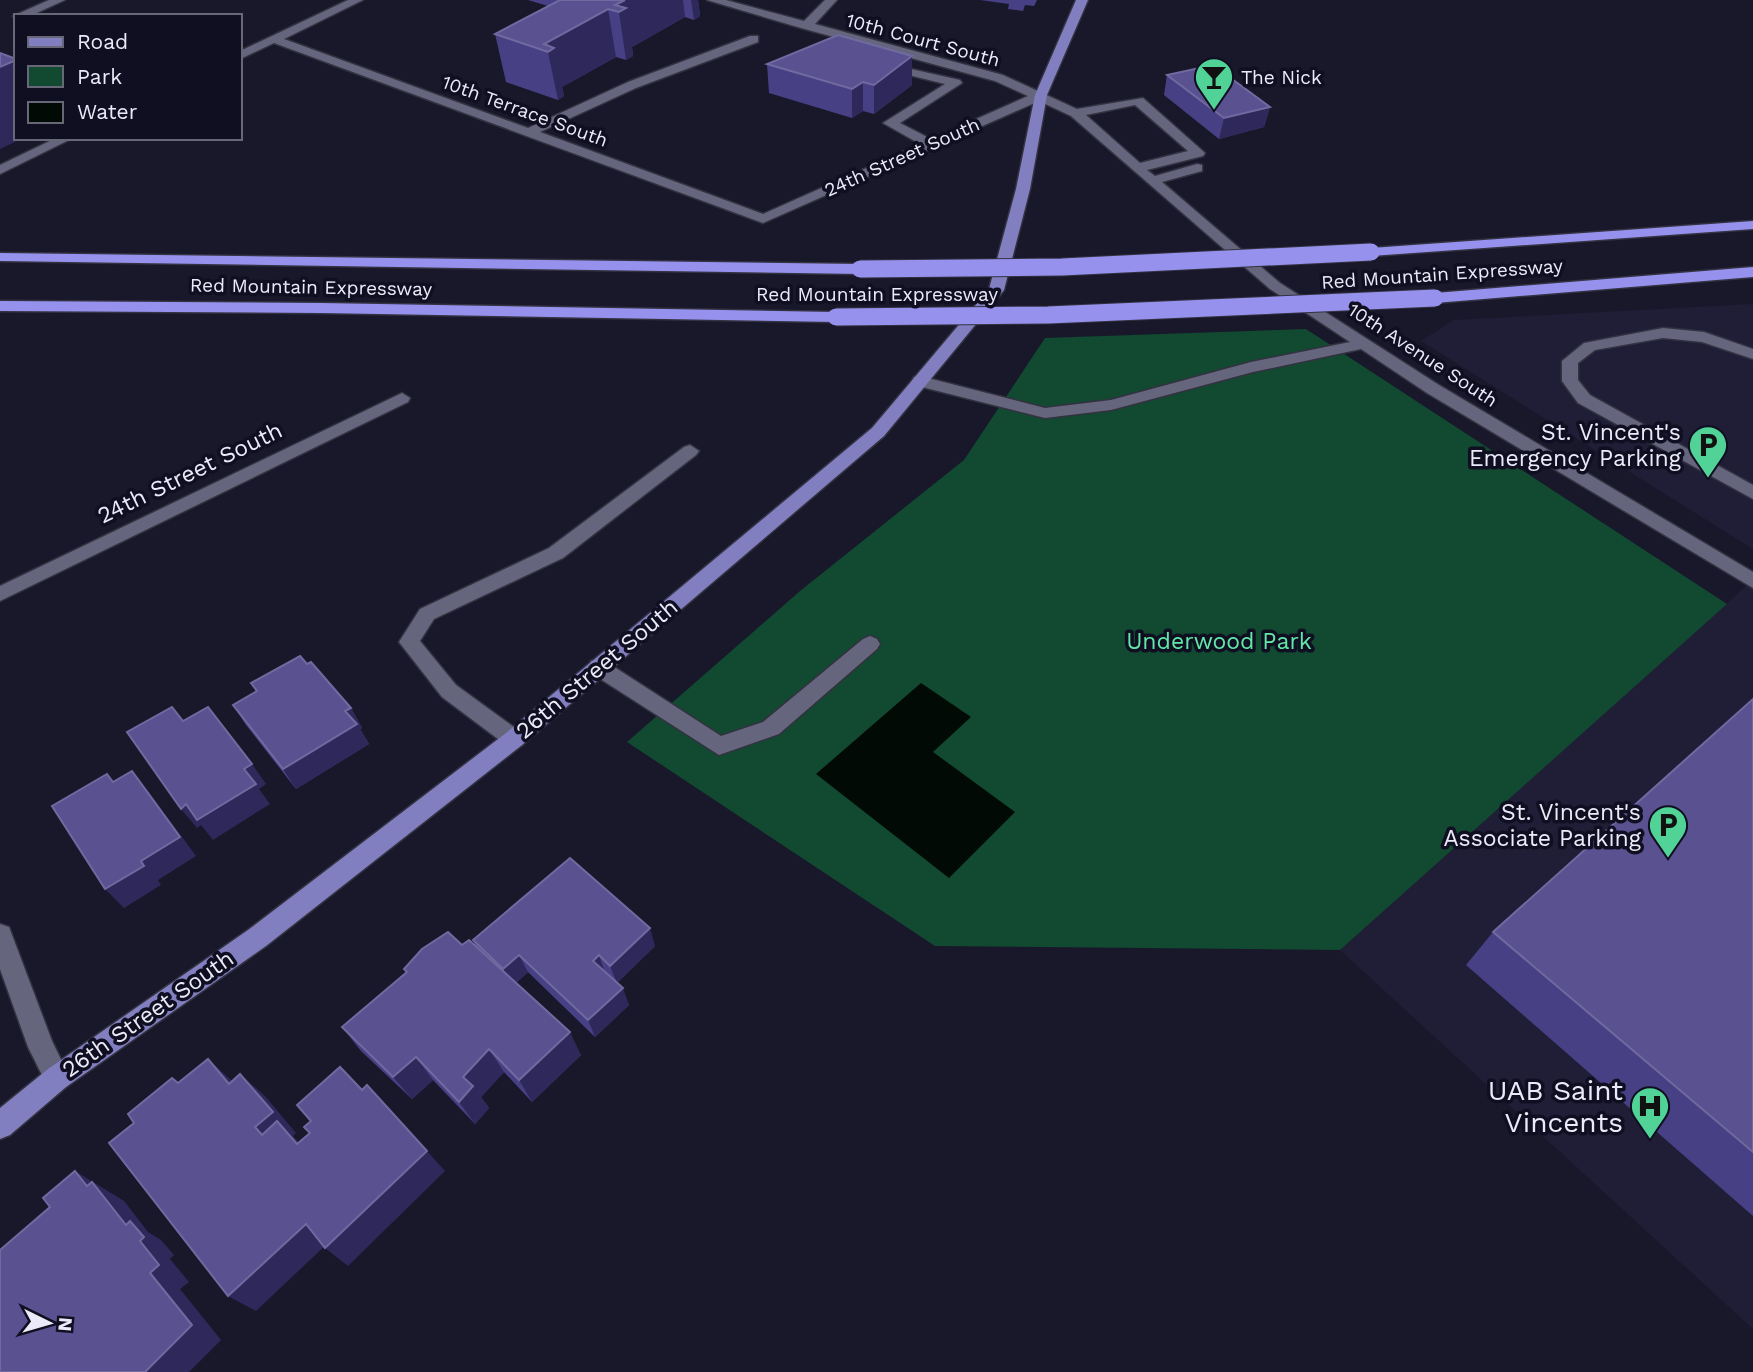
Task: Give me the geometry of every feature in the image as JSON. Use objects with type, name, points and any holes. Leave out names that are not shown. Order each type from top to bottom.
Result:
[{"type":"highway","name":"Red Mountain Expressway","points":[[0,257],[860,269],[1062,267],[1371,252],[1753,225]]},
{"type":"highway","name":"Red Mountain Expressway","points":[[0,306],[321,307],[836,317],[1048,315],[1435,298],[1753,272]]},
{"type":"main road","points":[[1041,95],[1082,0]]},
{"type":"main road","name":"26th Street South","points":[[0,1125],[57,1078],[257,938],[514,738],[878,432],[996,290],[1023,189],[1041,95]]},
{"type":"street","points":[[22,14],[59,0]]},
{"type":"street","points":[[242,54],[357,0]]},
{"type":"street","name":"10th Court South","points":[[713,0],[999,78],[1041,95]]},
{"type":"street","points":[[805,26],[817,17],[831,0]]},
{"type":"street","points":[[528,133],[632,85],[754,39]]},
{"type":"street","name":"10th Terrace South","points":[[273,40],[763,219]]},
{"type":"street","points":[[900,51],[874,62],[956,83]]},
{"type":"street","points":[[932,145],[890,123],[974,71]]},
{"type":"street","name":"10th Avenue South","points":[[1041,95],[1076,113],[1275,286],[1433,389],[1753,581]]},
{"type":"street","name":"24th Street South","points":[[763,219],[1041,95]]},
{"type":"street","points":[[1076,113],[1138,101],[1198,153],[1137,168]]},
{"type":"street","points":[[0,170],[63,140]]},
{"type":"street","points":[[1152,181],[1197,168]]},
{"type":"street","points":[[1753,354],[1704,337],[1663,332],[1590,346],[1570,361],[1570,381],[1584,399],[1753,493]]},
{"type":"street","points":[[920,381],[1045,413],[1111,405],[1251,367],[1364,344]]},
{"type":"street","name":"24th Street South","points":[[0,594],[402,398]]},
{"type":"street","points":[[514,738],[449,691],[409,642],[427,614],[556,553],[690,451]]},
{"type":"street","points":[[598,667],[719,747],[771,728],[870,644]]},
{"type":"street","points":[[0,935],[41,1047],[57,1078]]},
{"type":"shaded area","name":"St. Vincent's Emergency Parking","points":[[1753,304],[1753,549],[1421,341],[1454,320]]},
{"type":"shaded area","name":"UAB Saint Vincents","points":[[1753,580],[1753,1329],[1340,950]]},
{"type":"green space","name":"Underwood Park","points":[[1306,329],[1727,604],[1340,950],[935,946],[627,742],[800,591],[964,460],[1045,338]]},
{"type":"water","points":[[921,683],[971,717],[933,752],[1015,812],[949,878],[816,774]]},
{"type":"building","points":[[560,0],[625,0],[615,5],[626,8],[619,12],[608,9],[544,44],[554,48],[548,52],[495,34]]},
{"type":"building","points":[[838,35],[912,56],[874,85],[863,82],[852,89],[767,64]]},
{"type":"building","points":[[0,53],[14,58],[14,61],[0,67]]},
{"type":"building","points":[[1213,65],[1270,107],[1224,118],[1167,75]]},
{"type":"building","points":[[300,656],[307,664],[311,662],[351,708],[345,711],[357,724],[283,769],[233,705],[257,691],[251,683]]},
{"type":"building","name":"St. Vincent's Associate Parking","points":[[1753,699],[1753,1152],[1493,932]]},
{"type":"building","points":[[172,707],[183,721],[208,707],[252,764],[244,769],[256,784],[197,820],[186,804],[181,809],[127,732]]},
{"type":"building","points":[[132,771],[180,837],[141,861],[144,866],[105,889],[52,806],[107,774],[113,782]]},
{"type":"building","points":[[570,858],[650,928],[610,966],[599,955],[593,961],[623,988],[588,1020],[519,955],[503,969],[473,940]]},
{"type":"building","points":[[448,932],[462,945],[469,940],[570,1032],[519,1080],[489,1049],[463,1077],[473,1086],[459,1102],[416,1057],[393,1077],[342,1027],[407,972],[404,969],[422,949]]},
{"type":"building","points":[[208,1059],[229,1084],[240,1074],[273,1112],[255,1127],[262,1135],[277,1121],[297,1144],[310,1133],[304,1127],[311,1121],[297,1105],[340,1067],[362,1090],[367,1085],[427,1151],[325,1248],[306,1224],[228,1296],[109,1143],[134,1123],[128,1114],[172,1078],[178,1083]]},
{"type":"building","points":[[75,1171],[87,1186],[92,1182],[126,1225],[130,1221],[144,1237],[140,1241],[159,1265],[150,1273],[192,1325],[145,1372],[0,1372],[0,1250],[50,1207],[43,1198]]},
{"type":"place","name":"The Nick","points":[[1214,111]]},
{"type":"place","name":"St. Vincent's Emergency Parking","points":[[1708,479]]},
{"type":"place","name":"St. Vincent's Associate Parking","points":[[1668,859]]},
{"type":"place","name":"UAB Saint Vincents","points":[[1650,1140]]}]
